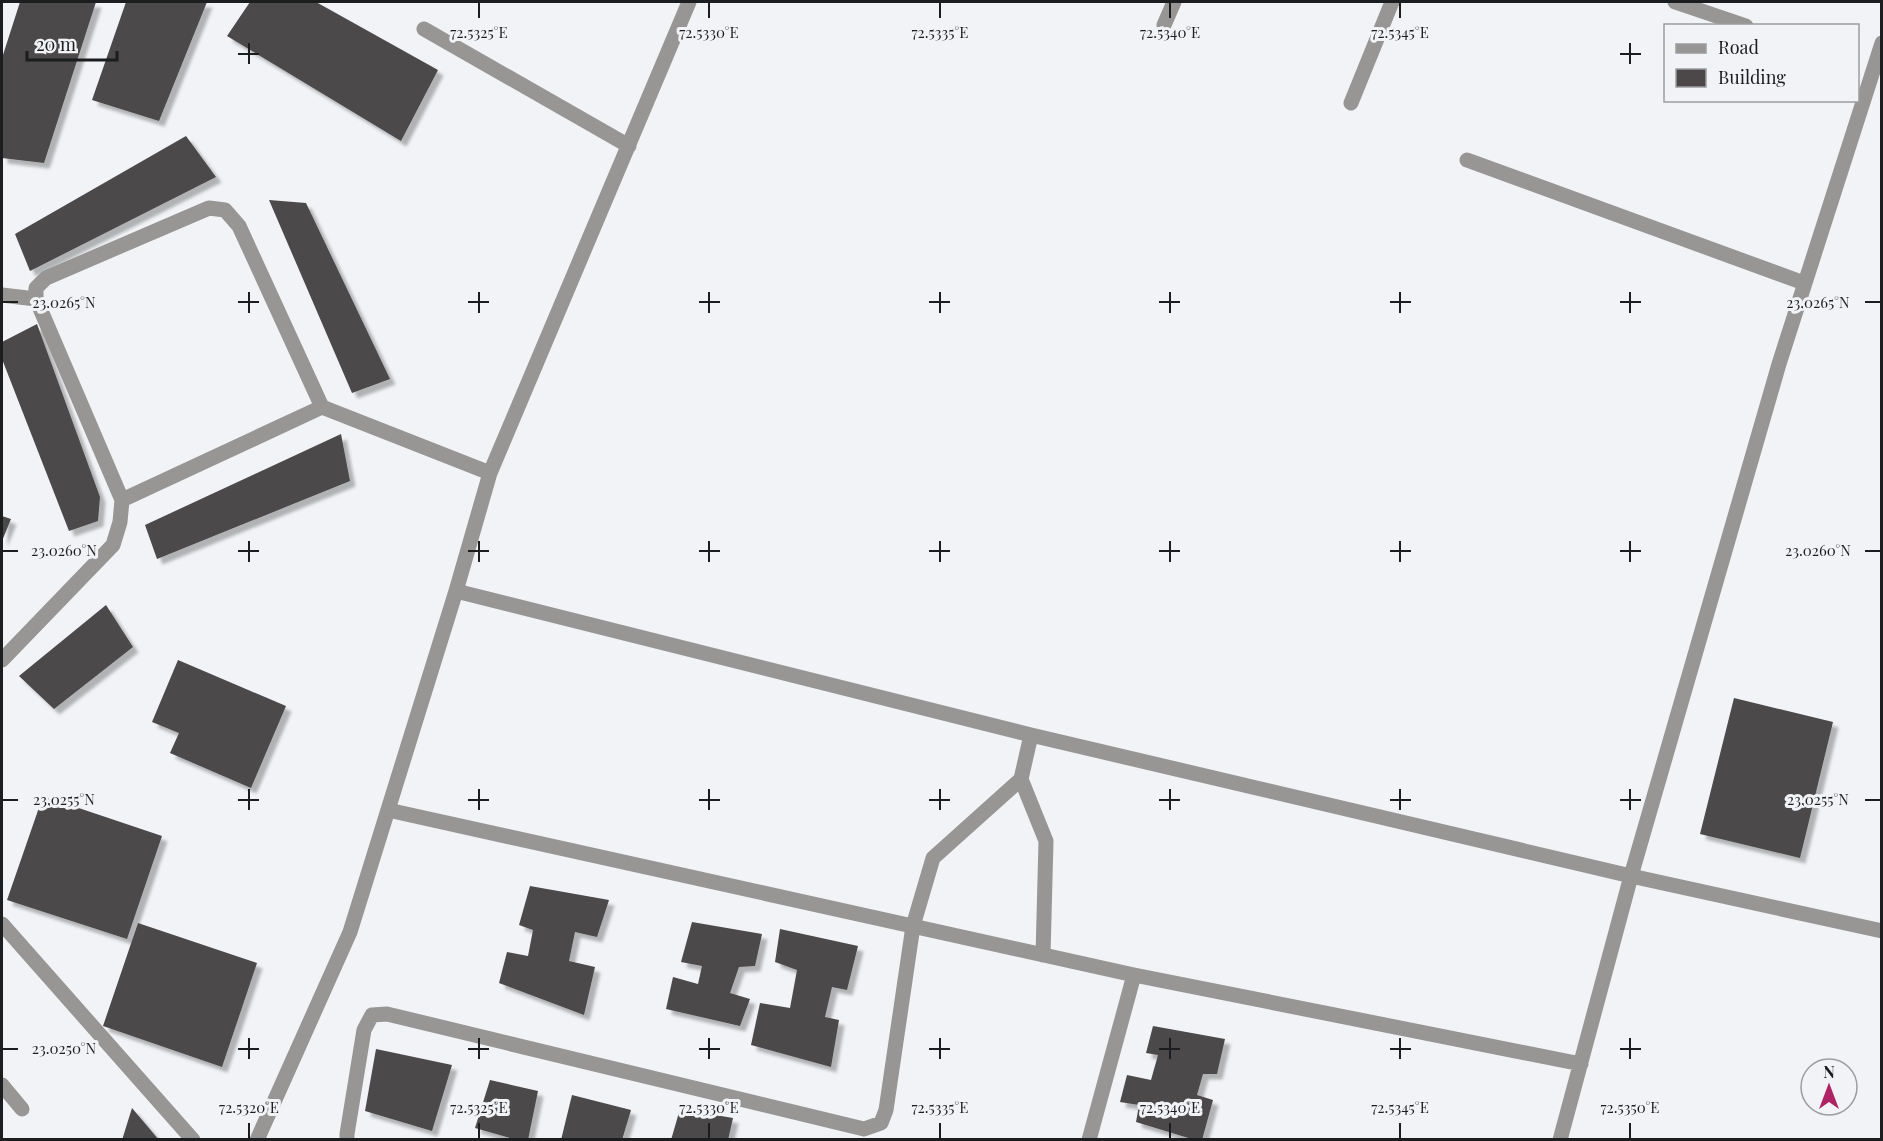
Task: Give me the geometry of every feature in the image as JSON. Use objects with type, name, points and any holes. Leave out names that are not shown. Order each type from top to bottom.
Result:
[{"type":"street","points":[[257,1140],[350,932],[456,591],[490,472],[689,2]]},
{"type":"street","points":[[1164,25],[1174,2]]},
{"type":"street","points":[[1351,103],[1392,2]]},
{"type":"street","points":[[1675,2],[1740,24]]},
{"type":"street","points":[[424,29],[629,146]]},
{"type":"street","points":[[1859,87],[1865,66],[1881,43]]},
{"type":"street","points":[[1560,1140],[1631,876],[1855,102]]},
{"type":"street","points":[[1467,160],[1804,283]]},
{"type":"street","points":[[2,660],[113,545],[120,522],[122,500],[36,299],[36,288],[46,279],[209,208],[225,210],[239,226],[322,407],[490,472]]},
{"type":"street","points":[[2,295],[36,299]]},
{"type":"street","points":[[122,500],[322,407]]},
{"type":"street","points":[[456,591],[1031,735],[1631,876],[1881,931]]},
{"type":"street","points":[[1031,735],[1021,779],[1046,841],[1043,955]]},
{"type":"street","points":[[347,1140],[364,1030],[372,1016],[387,1014],[864,1129],[881,1124],[886,1110],[913,926],[933,858],[1021,779]]},
{"type":"street","points":[[388,810],[1134,975],[1581,1064]]},
{"type":"street","points":[[2,924],[193,1140]]},
{"type":"street","points":[[1089,1140],[1134,975]]},
{"type":"street","points":[[2,1085],[22,1108]]},
{"type":"building","points":[[20,2],[96,2],[44,163],[2,158],[2,58]]},
{"type":"building","points":[[126,2],[207,2],[159,121],[92,100]]},
{"type":"building","points":[[250,2],[316,2],[438,70],[401,141],[227,36]]},
{"type":"building","points":[[186,136],[216,177],[30,271],[15,234]]},
{"type":"building","points":[[269,200],[306,203],[390,379],[352,393]]},
{"type":"building","points":[[37,324],[100,497],[98,521],[69,531],[2,359],[2,342]]},
{"type":"building","points":[[341,434],[350,481],[157,559],[145,525]]},
{"type":"building","points":[[2,516],[11,519],[2,541]]},
{"type":"building","points":[[106,605],[133,647],[54,709],[19,676]]},
{"type":"building","points":[[178,660],[286,706],[251,788],[170,753],[179,733],[152,722]]},
{"type":"building","points":[[1734,698],[1833,722],[1800,858],[1700,834]]},
{"type":"building","points":[[43,796],[162,836],[127,939],[7,900]]},
{"type":"building","points":[[530,886],[609,900],[597,937],[575,932],[569,961],[595,967],[584,1015],[499,983],[507,952],[528,956],[533,930],[519,925]]},
{"type":"building","points":[[692,922],[762,934],[755,966],[739,967],[730,993],[750,999],[740,1026],[666,1009],[673,977],[698,984],[702,966],[681,962]]},
{"type":"building","points":[[138,923],[257,963],[222,1067],[103,1026]]},
{"type":"building","points":[[780,929],[858,946],[847,990],[832,987],[825,1017],[839,1020],[831,1067],[751,1045],[760,1003],[790,1008],[797,970],[775,962]]},
{"type":"building","points":[[1153,1026],[1225,1039],[1217,1074],[1203,1074],[1197,1095],[1213,1100],[1202,1140],[1195,1140],[1136,1122],[1139,1105],[1120,1102],[1127,1075],[1151,1080],[1158,1055],[1146,1053]]},
{"type":"building","points":[[376,1049],[452,1065],[432,1131],[365,1111]]},
{"type":"building","points":[[490,1080],[538,1091],[528,1140],[517,1140],[475,1128]]},
{"type":"building","points":[[572,1095],[631,1110],[622,1140],[561,1140]]},
{"type":"building","points":[[132,1108],[159,1140],[122,1140]]},
{"type":"building","points":[[680,1109],[733,1118],[728,1140],[671,1140]]}]
